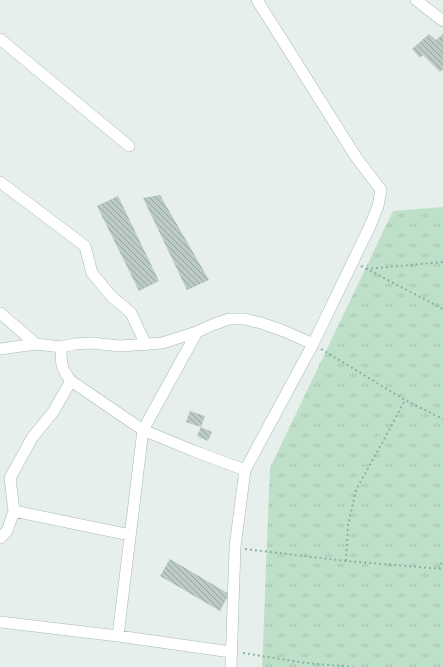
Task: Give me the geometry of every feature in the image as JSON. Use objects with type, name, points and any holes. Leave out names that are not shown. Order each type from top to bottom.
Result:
[{"type":"street","points":[[231,667],[235,548],[245,470],[313,344],[353,262],[378,206],[381,190],[356,157],[257,0]]},
{"type":"street","points":[[416,0],[443,21]]},
{"type":"street","points":[[0,39],[129,146]]},
{"type":"street","points":[[0,182],[85,246],[92,273],[111,296],[131,313],[146,345]]},
{"type":"street","points":[[0,312],[36,344]]},
{"type":"street","points":[[0,349],[36,344],[61,347],[91,343],[120,346],[162,343],[197,332],[229,319],[244,319],[261,323],[313,344]]},
{"type":"street","points":[[118,636],[143,430],[197,332]]},
{"type":"street","points":[[61,347],[61,363],[64,373],[71,382],[143,430],[245,470]]},
{"type":"street","points":[[0,538],[7,532],[14,511],[10,478],[32,438],[53,412],[71,382]]},
{"type":"street","points":[[14,511],[130,535]]},
{"type":"street","points":[[0,622],[118,636],[231,652]]},
{"type":"path","points":[[353,262],[443,309]]},
{"type":"path","points":[[366,269],[443,262]]},
{"type":"path","points":[[313,344],[405,400],[443,419]]},
{"type":"path","points":[[346,561],[348,525],[356,490],[382,445],[405,400]]},
{"type":"path","points":[[235,548],[346,561],[443,569]]},
{"type":"path","points":[[439,569],[443,559]]},
{"type":"path","points":[[231,652],[306,663],[352,667]]},
{"type":"green space","points":[[443,207],[443,667],[262,667],[270,468],[393,211]]},
{"type":"building","points":[[429,34],[436,40],[443,34],[443,69],[440,72],[423,55],[420,58],[412,49]]},
{"type":"building","points":[[160,195],[209,280],[187,290],[143,198]]},
{"type":"building","points":[[118,196],[159,281],[139,291],[97,206]]},
{"type":"building","points":[[190,411],[205,416],[201,427],[186,422]]},
{"type":"building","points":[[201,427],[212,432],[208,441],[197,436]]},
{"type":"building","points":[[170,559],[229,594],[220,611],[160,576]]}]
